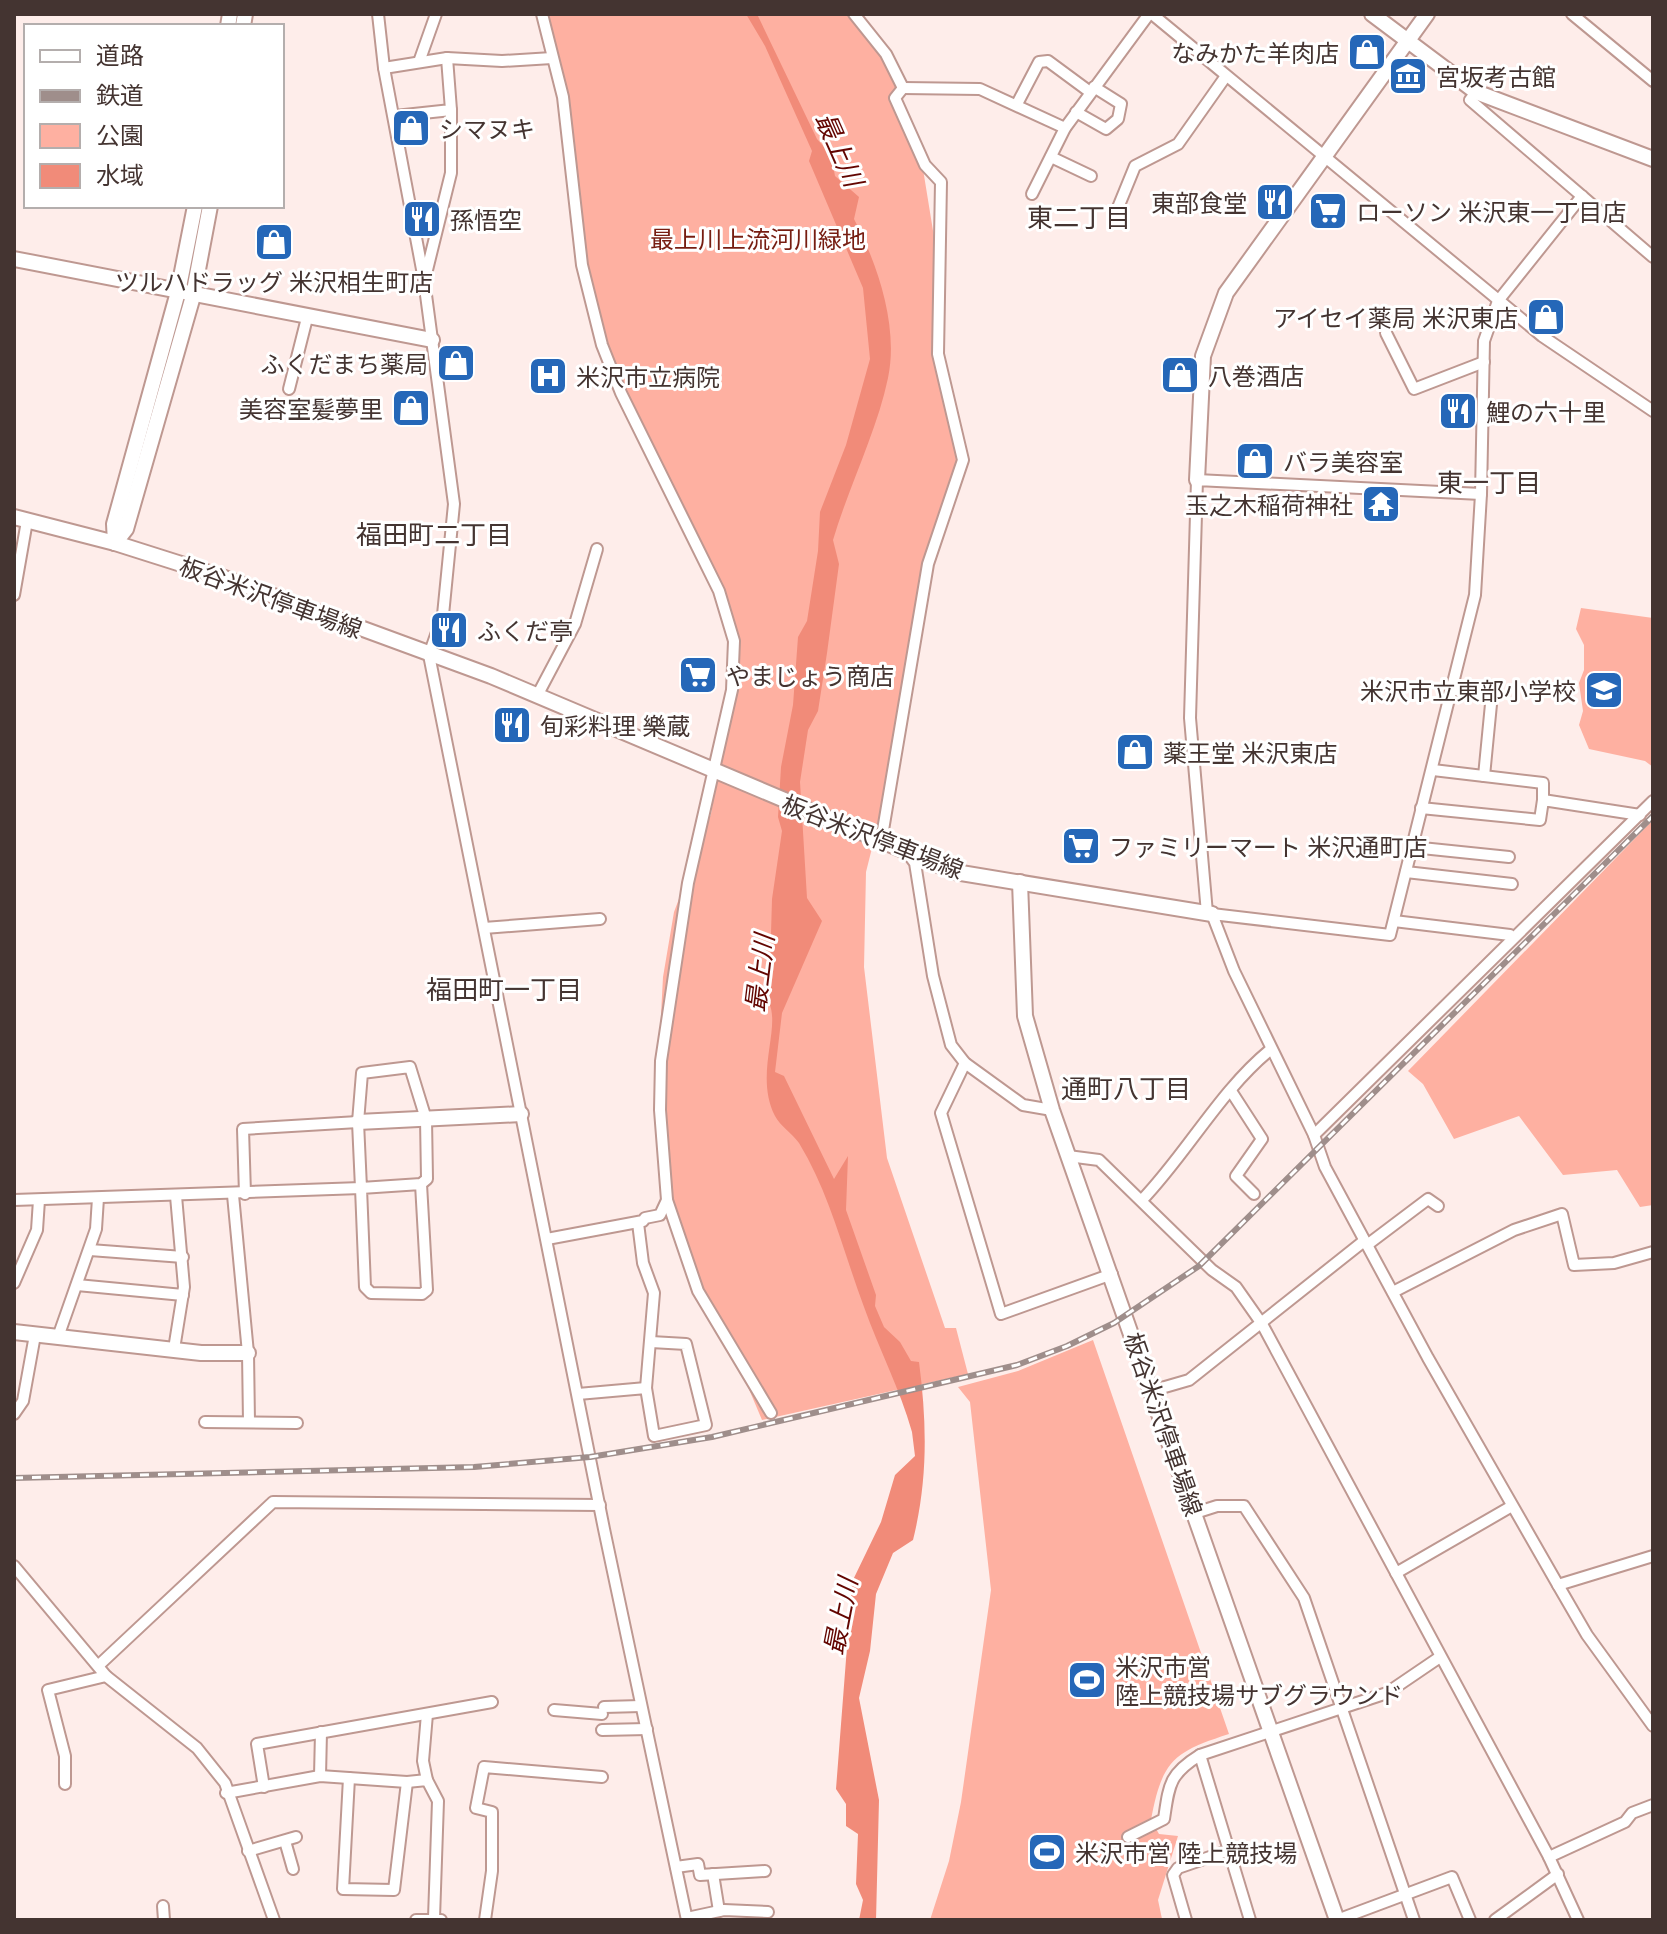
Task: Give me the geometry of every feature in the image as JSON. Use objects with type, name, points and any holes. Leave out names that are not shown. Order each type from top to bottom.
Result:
[{"type":"main road","points":[[1372,14],[1476,92],[1653,159]]},
{"type":"main road","points":[[1197,480],[1203,356],[1212,325],[1232,281],[1427,14]]},
{"type":"main road","points":[[185,294],[195,208]]},
{"type":"main road","points":[[115,543],[114,524],[209,208]]},
{"type":"main road","points":[[14,259],[432,340]]},
{"type":"main road","name":"板谷米沢停車場線","points":[[21,519],[115,543],[219,576],[537,696],[907,854],[955,872],[1020,882],[1025,1016],[1052,1110],[1337,1920]]},
{"type":"main road","points":[[1020,882],[1210,913]]},
{"type":"main road","points":[[358,1122],[521,1114]]},
{"type":"main road","points":[[14,1332],[174,1349],[248,1353]]},
{"type":"street","points":[[378,14],[384,68],[424,280],[454,504],[443,615],[429,655],[641,1706],[687,1919],[719,1911],[768,1912]]},
{"type":"street","points":[[419,62],[436,14]]},
{"type":"street","points":[[542,14],[569,133],[582,265],[602,345],[621,393],[698,545],[729,619],[734,641],[732,690],[717,773],[688,883],[661,1061],[660,1110],[667,1200],[698,1291],[771,1413]]},
{"type":"street","points":[[854,14],[886,54],[903,88]]},
{"type":"street","points":[[1032,194],[1065,128],[1151,14],[1542,336],[1653,411]]},
{"type":"street","points":[[1572,14],[1653,81]]},
{"type":"street","points":[[384,68],[447,58],[502,61],[552,58]]},
{"type":"street","points":[[424,280],[451,173],[447,58]]},
{"type":"street","points":[[1017,104],[1039,62],[1048,61],[1121,104],[1118,119],[1106,129],[1076,112]]},
{"type":"street","points":[[1115,215],[1135,166],[1178,144],[1226,76]]},
{"type":"street","points":[[903,88],[980,89],[1065,128]]},
{"type":"street","points":[[877,840],[928,564],[963,460],[938,354],[941,182],[925,165],[895,98],[903,88]]},
{"type":"street","points":[[1476,92],[1470,100],[1653,257]]},
{"type":"street","points":[[395,116],[451,110]]},
{"type":"street","points":[[1051,157],[1091,176]]},
{"type":"street","points":[[1210,913],[1390,935],[1475,595],[1484,362],[1489,321],[1498,301],[1582,196]]},
{"type":"street","points":[[289,389],[307,318]]},
{"type":"street","points":[[1386,333],[1414,389],[1484,362]]},
{"type":"street","points":[[1481,494],[1197,480],[1190,718],[1210,913],[1270,1050],[1314,1135],[1325,1167],[1366,1243],[1587,1635],[1652,1723]]},
{"type":"street","points":[[14,595],[21,519]]},
{"type":"street","points":[[537,696],[575,624],[597,549]]},
{"type":"street","points":[[1453,690],[1492,694],[1484,776]]},
{"type":"street","points":[[1421,808],[1540,820],[1543,783],[1433,770]]},
{"type":"street","points":[[1543,800],[1640,815]]},
{"type":"street","points":[[1314,1135],[1653,801]]},
{"type":"street","points":[[1412,847],[1509,857]]},
{"type":"street","points":[[907,854],[915,863],[933,976],[951,1045],[965,1063],[1023,1105],[1052,1110]]},
{"type":"street","points":[[1406,872],[1512,884]]},
{"type":"street","points":[[484,928],[600,919]]},
{"type":"street","points":[[1394,921],[1510,935]]},
{"type":"street","points":[[1142,1200],[1168,1173],[1249,1067],[1270,1050]]},
{"type":"street","points":[[965,1063],[941,1113],[1001,1314],[1112,1274]]},
{"type":"street","points":[[14,1200],[233,1195],[361,1188],[421,1184],[427,1179],[426,1119],[410,1067],[362,1073],[358,1122],[361,1188],[365,1287],[371,1293],[422,1294],[427,1290],[421,1184]]},
{"type":"street","points":[[1231,1091],[1262,1139],[1236,1176],[1254,1194]]},
{"type":"street","points":[[245,1194],[243,1129],[358,1122]]},
{"type":"street","points":[[1068,1156],[1099,1160],[1212,1270],[1236,1287],[1262,1324],[1549,1857],[1578,1920]]},
{"type":"street","points":[[233,1195],[248,1353],[249,1422]]},
{"type":"street","points":[[174,1349],[183,1295],[183,1257],[176,1196]]},
{"type":"street","points":[[58,1337],[90,1250],[96,1229],[98,1198]]},
{"type":"street","points":[[1151,1391],[1189,1380],[1428,1199],[1438,1206]]},
{"type":"street","points":[[15,1279],[37,1230],[39,1200]]},
{"type":"street","points":[[547,1239],[638,1223],[660,1215],[667,1200]]},
{"type":"street","points":[[1393,1292],[1514,1230],[1562,1214],[1574,1265],[1614,1263],[1653,1252]]},
{"type":"street","points":[[638,1223],[643,1263],[654,1293],[646,1388],[654,1436],[706,1425],[686,1344],[651,1342]]},
{"type":"street","points":[[90,1250],[183,1257]]},
{"type":"street","points":[[77,1285],[183,1295]]},
{"type":"street","points":[[14,1414],[23,1401],[35,1335]]},
{"type":"street","points":[[578,1394],[646,1388]]},
{"type":"street","points":[[205,1422],[297,1423]]},
{"type":"street","points":[[99,1665],[273,1502],[600,1505]]},
{"type":"street","points":[[1195,1513],[1217,1506],[1244,1506],[1304,1598],[1414,1920]]},
{"type":"street","points":[[1396,1573],[1512,1506]]},
{"type":"street","points":[[1558,1585],[1653,1556]]},
{"type":"street","points":[[14,1566],[106,1676],[197,1748],[225,1783],[226,1793],[274,1920]]},
{"type":"street","points":[[1128,1837],[1164,1819],[1168,1787],[1177,1770],[1200,1755],[1387,1693],[1440,1657]]},
{"type":"street","points":[[65,1784],[65,1756],[48,1690],[106,1676]]},
{"type":"street","points":[[264,1787],[257,1744],[492,1702]]},
{"type":"street","points":[[554,1710],[641,1706]]},
{"type":"street","points":[[416,1920],[433,1919],[438,1801],[427,1780],[423,1761],[427,1714]]},
{"type":"street","points":[[602,1730],[647,1729]]},
{"type":"street","points":[[320,1776],[321,1732]]},
{"type":"street","points":[[1200,1755],[1250,1920]]},
{"type":"street","points":[[485,1920],[492,1871],[492,1812],[476,1808],[484,1767],[602,1777]]},
{"type":"street","points":[[226,1793],[320,1776],[407,1782],[427,1780]]},
{"type":"street","points":[[349,1778],[343,1889],[394,1890],[407,1782]]},
{"type":"street","points":[[1549,1857],[1653,1805]]},
{"type":"street","points":[[248,1851],[290,1839],[293,1869]]},
{"type":"street","points":[[1186,1920],[1173,1875],[1178,1868],[1227,1851]]},
{"type":"street","points":[[676,1867],[698,1864],[700,1875],[765,1871]]},
{"type":"street","points":[[713,1874],[719,1911]]},
{"type":"street","points":[[1495,1920],[1558,1874]]},
{"type":"street","points":[[1337,1920],[1452,1877],[1470,1920]]},
{"type":"street","points":[[163,1906],[164,1920]]},
{"type":"green space","name":"最上川上流河川緑地","points":[[544,14],[850,14],[885,59],[899,88],[893,98],[922,163],[935,243],[935,356],[959,458],[926,563],[882,808],[866,872],[864,967],[887,1158],[945,1328],[956,1328],[968,1374],[762,1420],[740,1368],[694,1292],[668,1222],[656,1110],[663,977],[674,912],[711,814],[739,641],[614,371],[585,265],[571,133]]},
{"type":"green space","points":[[1581,608],[1653,618],[1653,767],[1645,761],[1589,749],[1579,725],[1583,711],[1579,683],[1584,670],[1584,645],[1576,629]]},
{"type":"green space","points":[[1653,820],[1653,1205],[1640,1207],[1617,1170],[1563,1175],[1519,1116],[1454,1139],[1423,1084],[1408,1071]]},
{"type":"green space","points":[[1093,1340],[1229,1734],[1183,1754],[1173,1762],[1160,1784],[1151,1820],[1159,1834],[1178,1836],[1158,1900],[1162,1919],[930,1920],[949,1861],[961,1802],[991,1590],[970,1402],[958,1387],[1018,1371]]},
{"type":"water","points":[[746,14],[757,14],[817,139],[831,155],[835,176],[859,197],[854,219],[878,275],[891,337],[891,358],[883,398],[833,540],[839,564],[827,653],[818,711],[808,730],[800,782],[807,898],[822,921],[782,1013],[775,1072],[784,1076],[834,1179],[848,1156],[846,1210],[876,1295],[875,1306],[884,1327],[900,1342],[911,1361],[919,1362],[925,1451],[918,1518],[913,1540],[893,1553],[876,1594],[870,1651],[859,1698],[879,1800],[876,1920],[859,1920],[863,1900],[856,1884],[858,1834],[846,1826],[846,1804],[836,1789],[852,1582],[881,1522],[895,1475],[915,1456],[912,1432],[819,1182],[799,1143],[775,1116],[767,1085],[772,1025],[769,1003],[772,899],[782,831],[778,817],[781,767],[793,705],[798,637],[807,621],[818,551],[820,512],[846,445],[870,359],[863,288],[809,161],[812,151],[765,46]]},
{"type":"railway","points":[[14,1478],[474,1467],[590,1457],[712,1437],[1017,1365],[1067,1346],[1114,1323],[1199,1266],[1653,816]]},
{"type":"place","name":"なみかた羊肉店","points":[[1367,52]]},
{"type":"place","name":"宮坂考古館","points":[[1408,76]]},
{"type":"place","name":"シマヌキ","points":[[411,128]]},
{"type":"place","name":"東部食堂","points":[[1275,202]]},
{"type":"place","name":"ローソン 米沢東一丁目店","points":[[1328,211]]},
{"type":"place","name":"孫悟空","points":[[422,219]]},
{"type":"place","name":"ツルハドラッグ 米沢相生町店","points":[[274,242]]},
{"type":"place","name":"アイセイ薬局 米沢東店","points":[[1546,317]]},
{"type":"place","name":"ふくだまち薬局","points":[[456,363]]},
{"type":"place","name":"八巻酒店","points":[[1180,375]]},
{"type":"place","name":"米沢市立病院","points":[[548,376]]},
{"type":"place","name":"美容室髪夢里","points":[[411,408]]},
{"type":"place","name":"鯉の六十里","points":[[1458,411]]},
{"type":"place","name":"バラ美容室","points":[[1255,461]]},
{"type":"place","name":"玉之木稲荷神社","points":[[1381,504]]},
{"type":"place","name":"ふくだ亭","points":[[449,630]]},
{"type":"place","name":"やまじょう商店","points":[[698,675]]},
{"type":"place","name":"米沢市立東部小学校","points":[[1604,690]]},
{"type":"place","name":"旬彩料理 樂蔵","points":[[512,725]]},
{"type":"place","name":"薬王堂 米沢東店","points":[[1135,752]]},
{"type":"place","name":"ファミリーマート 米沢通町店","points":[[1081,846]]},
{"type":"place","name":"米沢市営 陸上競技場サブグラウンド","points":[[1087,1680]]},
{"type":"place","name":"米沢市営 陸上競技場","points":[[1047,1852]]},
{"type":"district","name":"東二丁目","points":[[1079,217]]},
{"type":"district","name":"東一丁目","points":[[1489,482]]},
{"type":"district","name":"福田町二丁目","points":[[434,534]]},
{"type":"district","name":"福田町一丁目","points":[[504,989]]},
{"type":"district","name":"通町八丁目","points":[[1126,1088]]},
{"type":"water label","name":"最上川","points":[[840,149]]},
{"type":"water label","name":"最上川","points":[[759,973]]},
{"type":"water label","name":"最上川","points":[[840,1616]]}]
